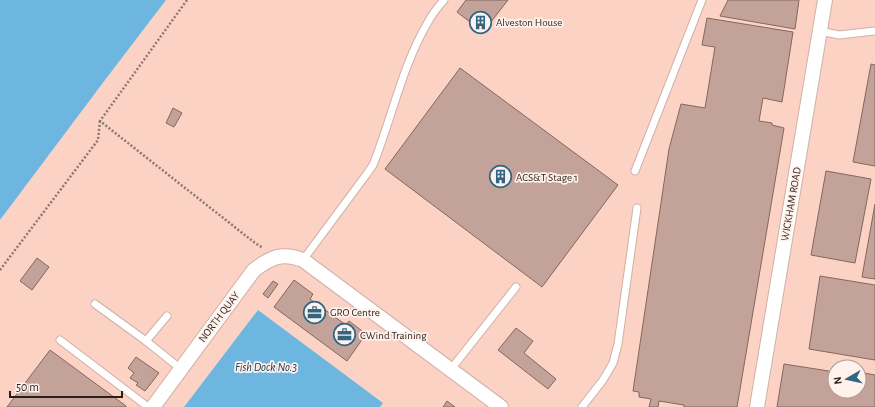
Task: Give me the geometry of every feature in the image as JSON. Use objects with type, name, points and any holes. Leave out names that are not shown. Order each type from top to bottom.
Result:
[{"type":"street","name":"WICKHAM ROAD","points":[[757,407],[825,0]]},
{"type":"street","name":"NORTH QUAY","points":[[153,407],[254,270],[265,262],[279,257],[293,256],[303,260]]},
{"type":"street","points":[[303,260],[501,407]]},
{"type":"lane","points":[[303,260],[372,165],[409,61],[428,21],[444,0]]},
{"type":"lane","points":[[635,171],[702,0]]},
{"type":"lane","points":[[820,32],[839,35],[875,31]]},
{"type":"lane","points":[[582,407],[603,380],[613,362],[619,337],[637,208]]},
{"type":"lane","points":[[451,370],[516,287]]},
{"type":"lane","points":[[95,304],[146,341],[180,369]]},
{"type":"lane","points":[[146,341],[167,316]]},
{"type":"lane","points":[[60,340],[148,407]]},
{"type":"path","points":[[0,270],[98,140],[100,121],[187,0]]},
{"type":"path","points":[[100,121],[255,243],[279,257]]},
{"type":"shaded area","points":[[166,0],[875,0],[875,407],[380,407],[383,403],[258,310],[184,407],[0,407],[0,220]]},
{"type":"water","points":[[0,0],[166,0],[0,220]]},
{"type":"water","name":"Fish Dock No.3","points":[[258,310],[383,403],[380,407],[184,407]]},
{"type":"building","name":"Alveston House","points":[[466,0],[508,0],[483,32],[457,12]]},
{"type":"building","points":[[728,0],[799,0],[795,29],[720,16]]},
{"type":"building","points":[[707,18],[793,32],[782,102],[763,98],[759,121],[772,123],[772,125],[784,128],[737,407],[684,407],[684,405],[659,401],[658,407],[649,407],[651,399],[639,397],[639,392],[633,391],[669,149],[681,104],[705,108],[715,47],[702,45]]},
{"type":"building","points":[[871,64],[875,65],[875,166],[853,162]]},
{"type":"building","name":"ACS&T Stage 1","points":[[460,68],[618,185],[542,287],[385,169]]},
{"type":"building","points":[[173,108],[182,113],[174,127],[166,123]]},
{"type":"building","points":[[826,171],[871,179],[855,263],[811,255]]},
{"type":"building","points":[[875,204],[875,279],[862,277]]},
{"type":"building","points":[[37,258],[49,267],[32,290],[20,281]]},
{"type":"building","points":[[820,276],[875,285],[875,360],[809,349]]},
{"type":"building","points":[[294,280],[313,294],[310,299],[346,325],[349,321],[366,334],[347,361],[274,307]]},
{"type":"building","points":[[273,281],[278,284],[268,298],[263,294]]},
{"type":"building","points":[[516,328],[533,341],[524,353],[556,379],[548,389],[498,350]]},
{"type":"building","points":[[50,350],[126,406],[126,407],[7,407]]},
{"type":"building","points":[[136,357],[159,373],[145,391],[136,385],[138,383],[130,378],[134,373],[128,368]]},
{"type":"building","points":[[784,364],[827,371],[827,399],[867,399],[867,374],[875,375],[875,407],[777,407]]},
{"type":"building","points":[[447,401],[455,407],[443,407]]},
{"type":"place","name":"Alveston House","points":[[481,22]]},
{"type":"place","name":"ACS&T Stage 1","points":[[501,177]]},
{"type":"place","name":"GRO Centre","points":[[314,312]]},
{"type":"place","name":"CWind Training","points":[[345,335]]}]
